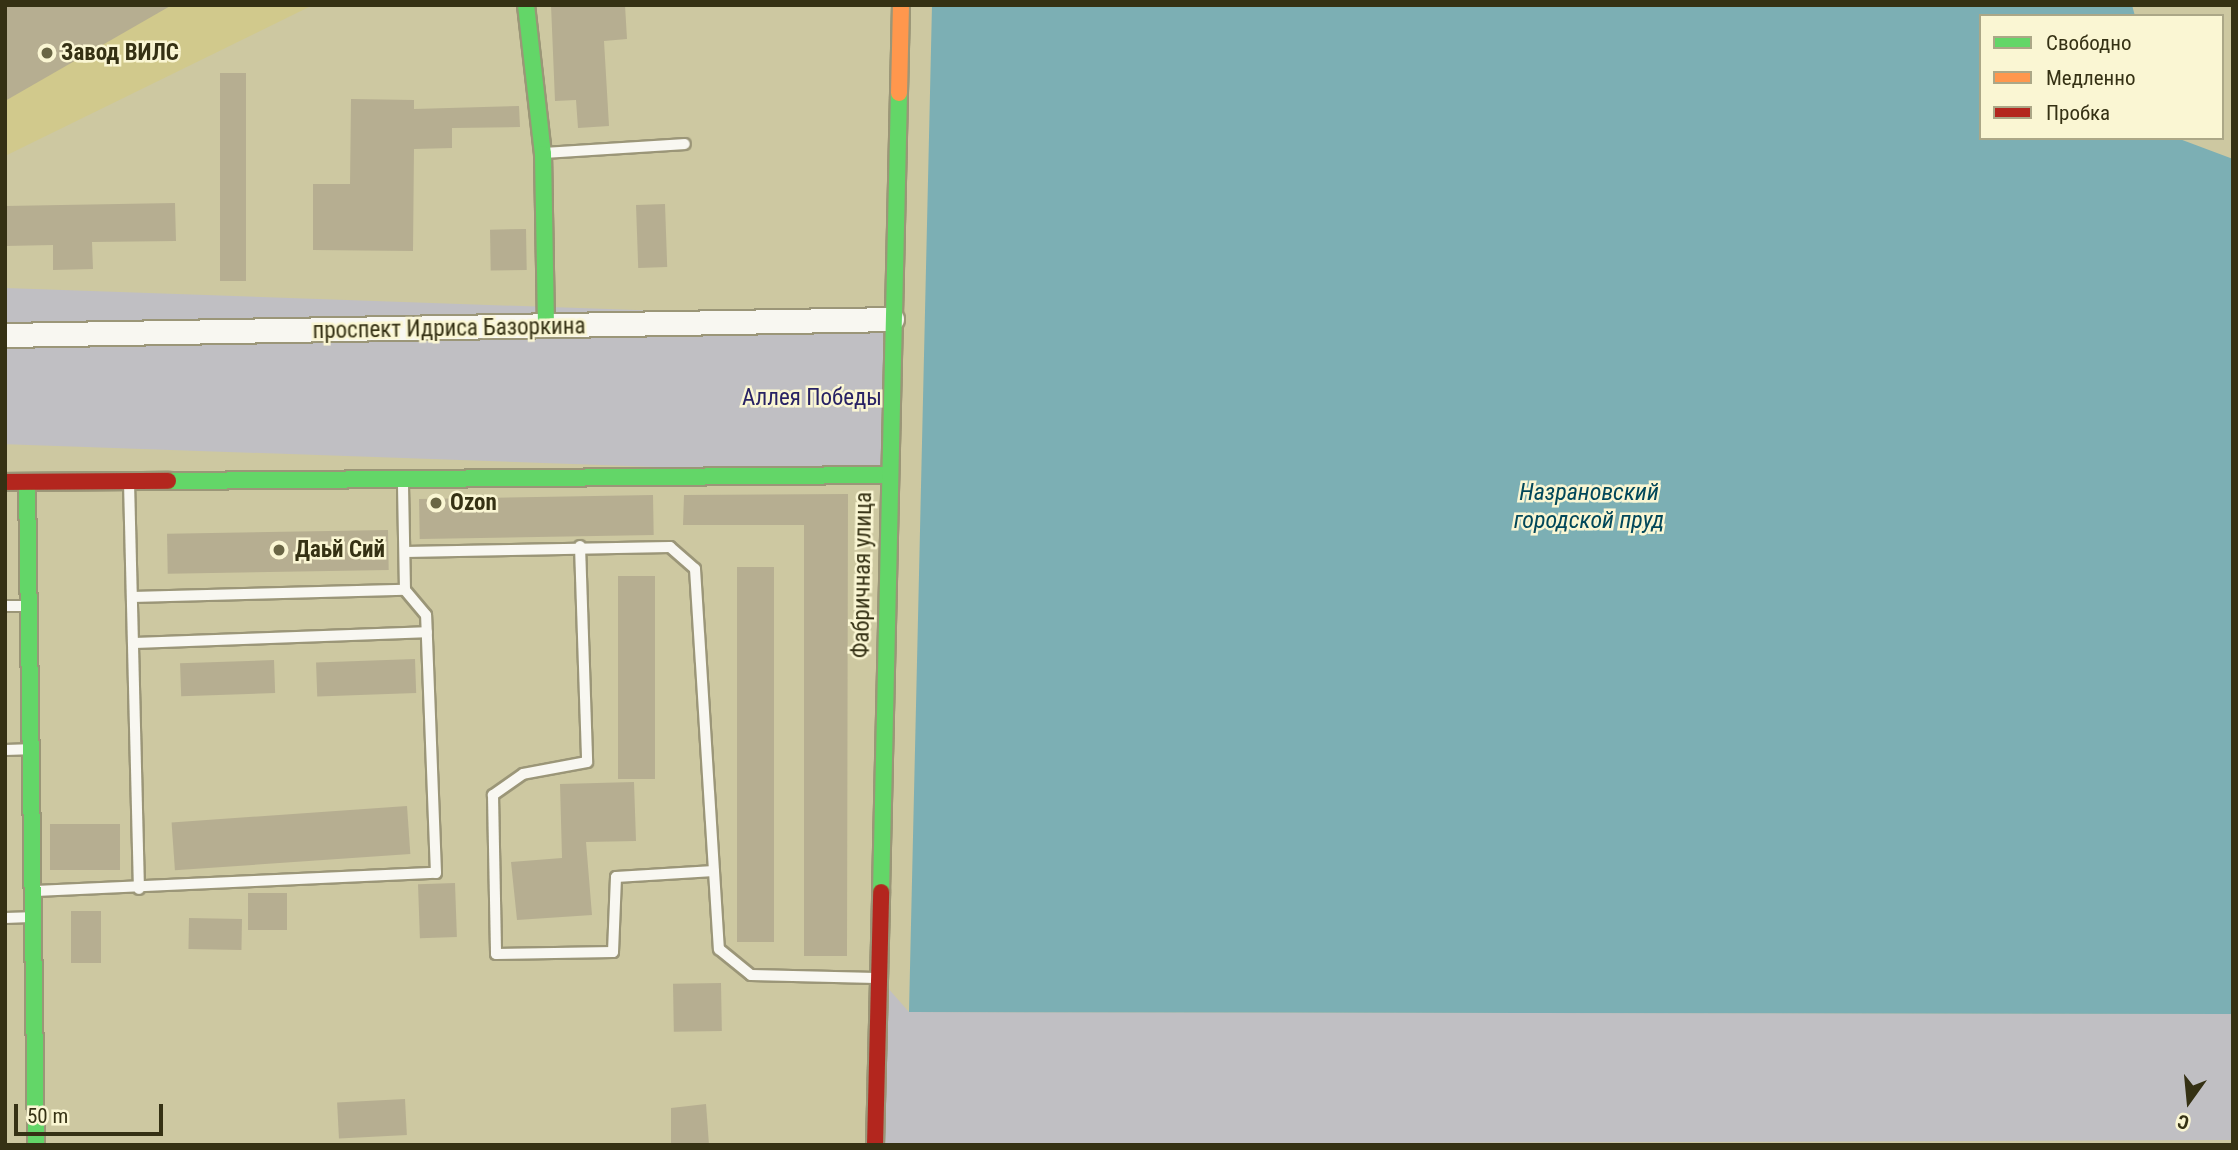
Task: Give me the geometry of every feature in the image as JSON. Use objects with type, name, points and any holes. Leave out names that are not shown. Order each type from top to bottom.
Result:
[{"type":"street","points":[[526,5],[543,153],[546,326]]},
{"type":"street","name":"Фабричная улица","points":[[875,1145],[887,475],[901,5]]},
{"type":"street","name":"проспект Идриса Базоркина","points":[[5,335],[892,319]]},
{"type":"street","points":[[5,482],[887,475]]},
{"type":"street","points":[[27,482],[30,917],[36,1145]]},
{"type":"lane","points":[[543,153],[685,144]]},
{"type":"lane","points":[[30,891],[139,889],[436,873],[426,615],[405,590],[403,477]]},
{"type":"lane","points":[[129,480],[139,889]]},
{"type":"lane","points":[[405,552],[580,546],[670,547],[695,569],[719,949],[751,975],[879,978]]},
{"type":"lane","points":[[580,546],[587,762],[523,774],[493,795],[496,954],[613,952],[616,877],[714,871]]},
{"type":"lane","points":[[132,597],[405,590]]},
{"type":"lane","points":[[5,606],[27,606]]},
{"type":"lane","points":[[133,643],[427,632]]},
{"type":"lane","points":[[5,750],[28,749]]},
{"type":"lane","points":[[5,918],[30,917]]},
{"type":"shaded area","points":[[5,5],[313,5],[5,156]]},
{"type":"green space","name":"Аллея Победы","points":[[6,288],[892,319],[887,475],[5,444]]},
{"type":"green space","points":[[879,978],[909,1012],[2233,1014],[2233,1140],[875,1145]]},
{"type":"water","name":"Назрановский городской пруд","points":[[932,5],[2132,5],[2134,14],[1979,14],[1979,140],[2182,140],[2233,159],[2233,1014],[909,1012]]},
{"type":"building","name":"Завод ВИЛС","points":[[5,5],[172,5],[5,101]]},
{"type":"building","points":[[551,5],[625,5],[627,39],[604,41],[609,126],[578,128],[576,100],[555,101]]},
{"type":"building","points":[[220,73],[246,73],[246,281],[220,281]]},
{"type":"building","points":[[351,99],[414,100],[414,109],[519,106],[520,127],[452,128],[452,148],[414,149],[413,251],[313,250],[313,184],[350,184]]},
{"type":"building","points":[[175,203],[176,241],[92,242],[93,269],[53,270],[53,245],[5,246],[5,206]]},
{"type":"building","points":[[665,204],[667,267],[638,268],[636,205]]},
{"type":"building","points":[[526,229],[527,270],[491,271],[490,230]]},
{"type":"building","points":[[848,494],[847,956],[804,956],[804,525],[683,525],[684,495]]},
{"type":"building","points":[[653,495],[654,535],[420,539],[419,499]]},
{"type":"building","points":[[388,530],[389,570],[168,574],[167,534]]},
{"type":"building","points":[[737,567],[774,567],[774,942],[737,942]]},
{"type":"building","points":[[618,576],[655,576],[655,779],[618,779]]},
{"type":"building","points":[[415,659],[416,693],[317,696],[316,662]]},
{"type":"building","points":[[274,660],[275,693],[181,696],[180,663]]},
{"type":"building","points":[[634,782],[636,841],[586,842],[592,915],[517,920],[511,862],[562,858],[560,784]]},
{"type":"building","points":[[407,806],[410,854],[175,870],[172,822]]},
{"type":"building","points":[[50,824],[120,824],[120,870],[50,870]]},
{"type":"building","points":[[455,883],[457,937],[420,938],[418,884]]},
{"type":"building","points":[[248,893],[287,893],[287,930],[248,930]]},
{"type":"building","points":[[71,911],[101,911],[101,963],[71,963]]},
{"type":"building","points":[[189,918],[242,919],[241,950],[188,949]]},
{"type":"building","points":[[721,983],[722,1031],[674,1032],[673,984]]},
{"type":"building","points":[[405,1099],[407,1135],[339,1139],[337,1103]]},
{"type":"building","points":[[706,1104],[709,1145],[671,1145],[671,1108]]},
{"type":"traffic: fast","points":[[526,5],[543,154],[546,326]]},
{"type":"traffic: fast","points":[[881,892],[899,93]]},
{"type":"traffic: fast","points":[[168,481],[887,475]]},
{"type":"traffic: fast","points":[[27,482],[36,1145]]},
{"type":"traffic: slow","points":[[899,93],[901,5]]},
{"type":"traffic: jam","points":[[5,482],[168,481]]},
{"type":"traffic: jam","points":[[875,1145],[881,892]]},
{"type":"place","name":"Завод ВИЛС","points":[[47,53]]},
{"type":"place","name":"Ozon","points":[[436,503]]},
{"type":"place","name":"Даьй Сий","points":[[279,550]]}]
